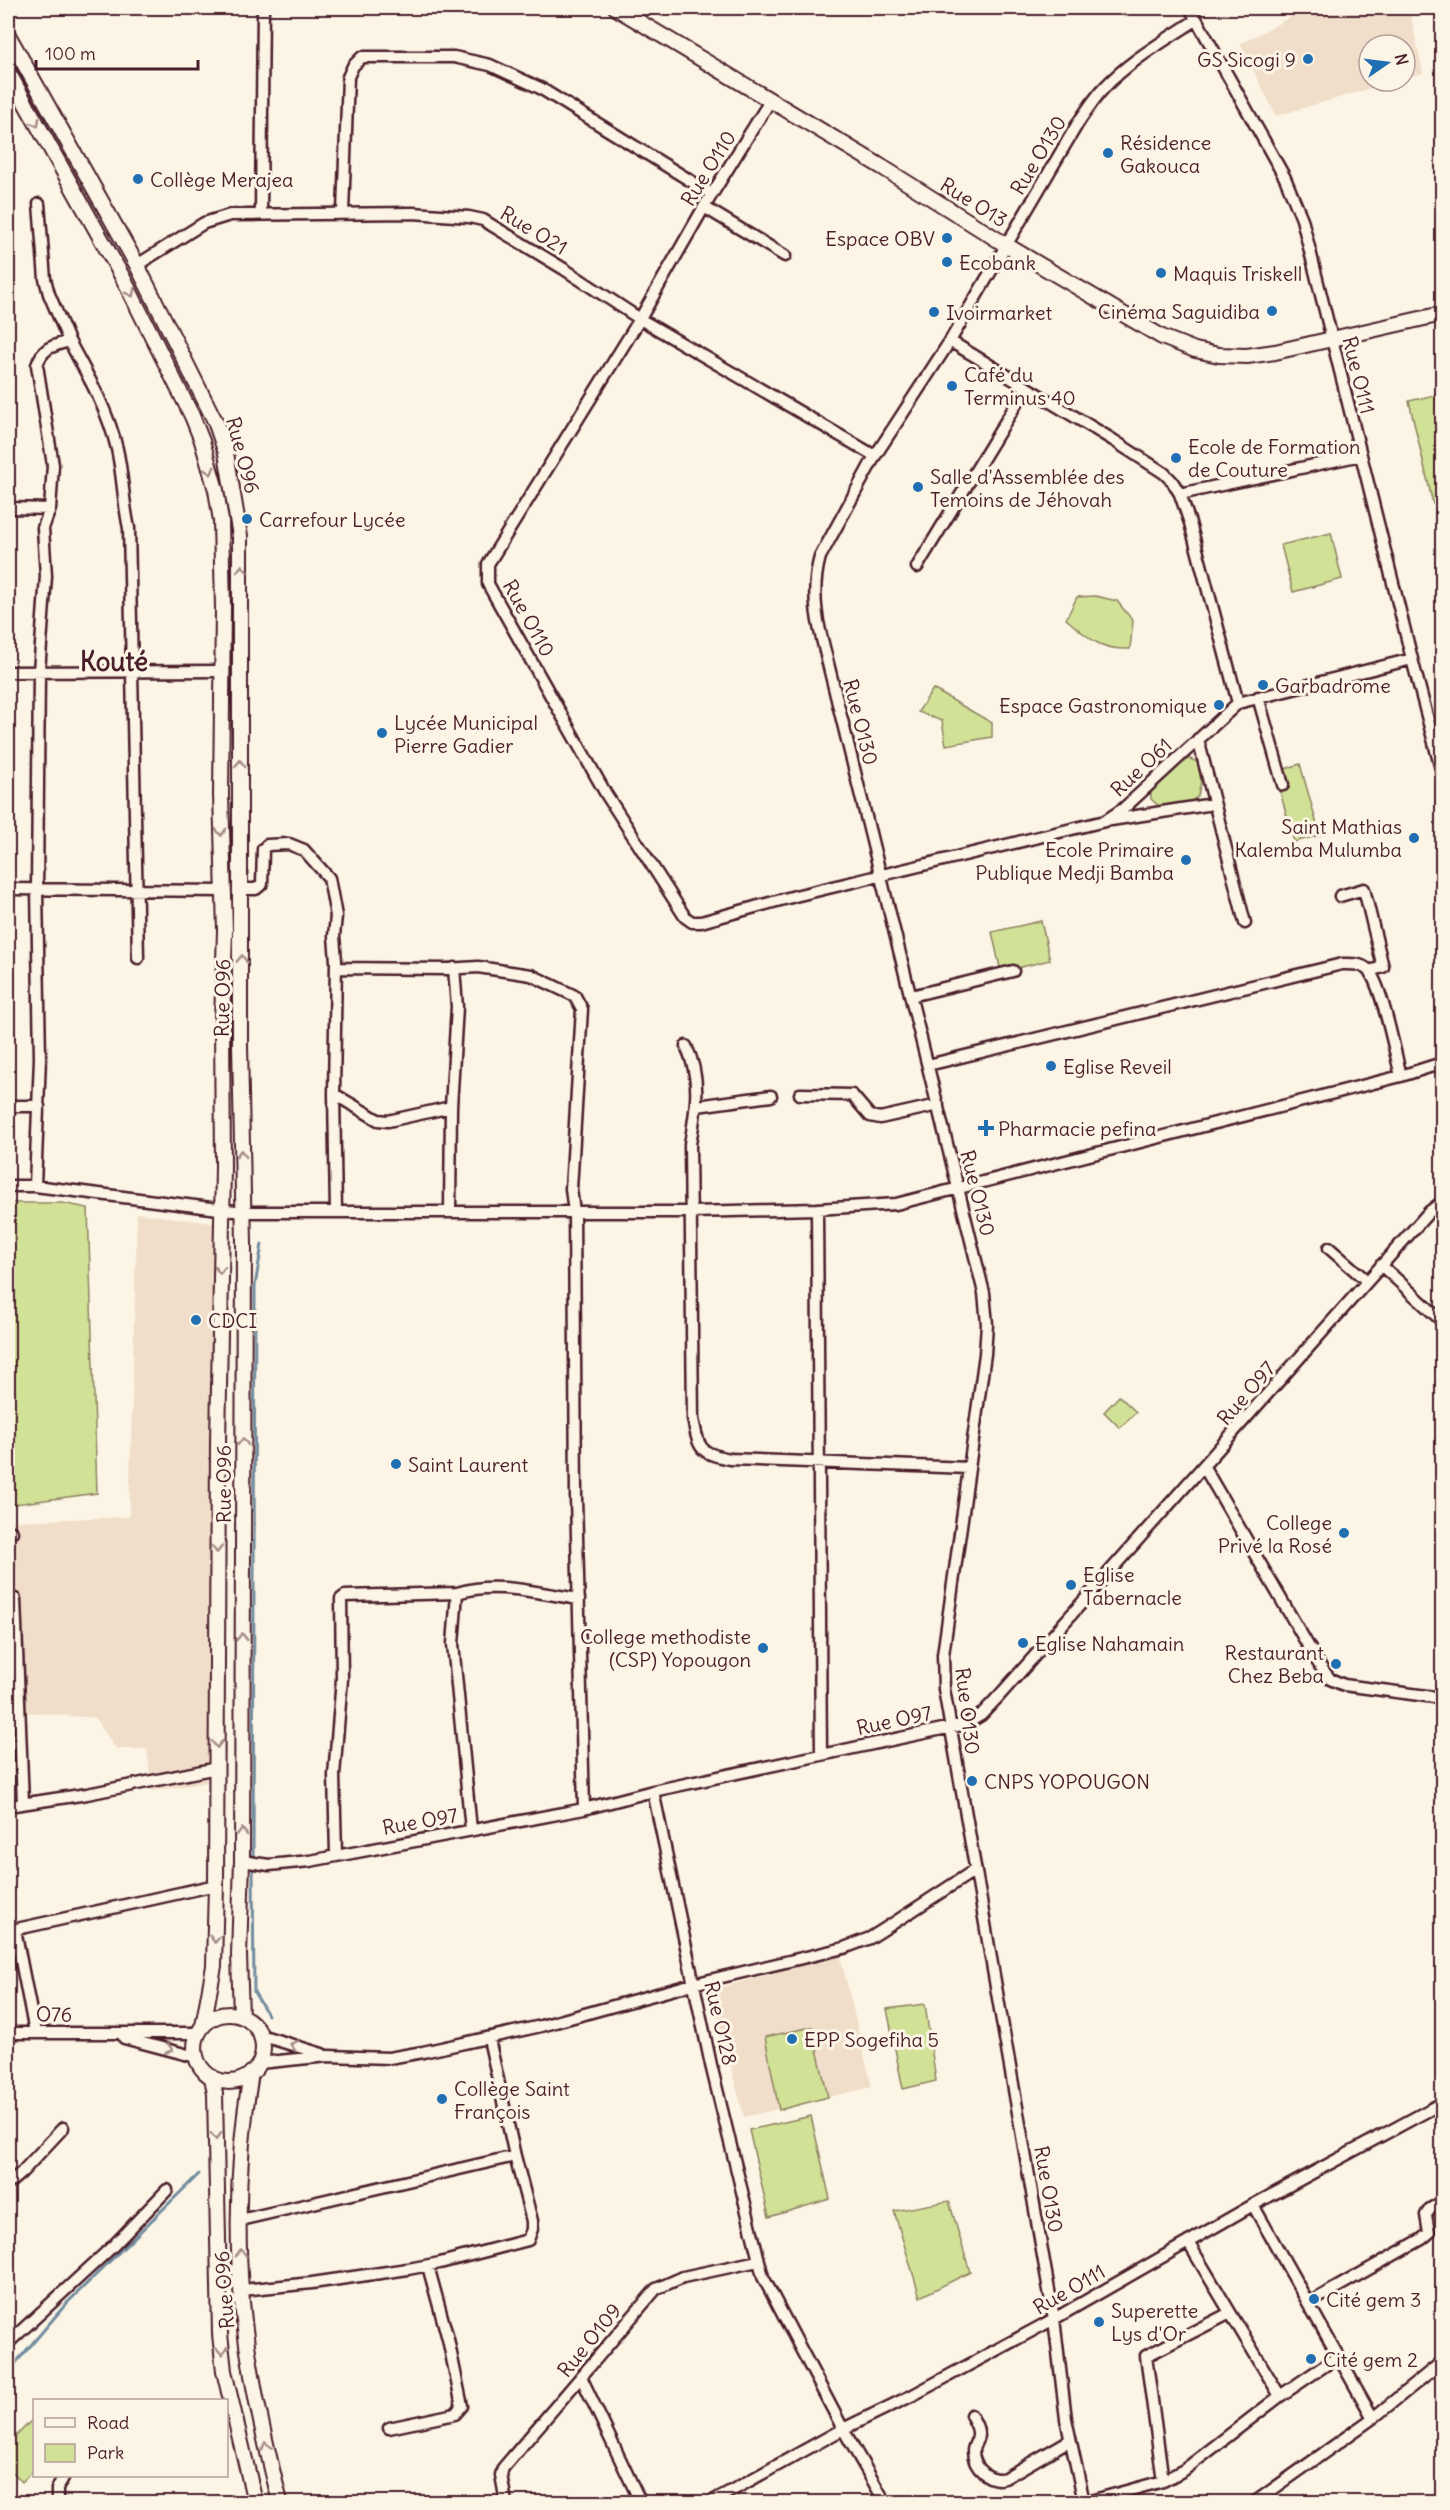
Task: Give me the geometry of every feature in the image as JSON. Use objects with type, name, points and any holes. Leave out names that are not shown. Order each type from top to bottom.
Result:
[{"type":"main road","name":"Rue O13","points":[[616,8],[1006,245],[1162,337],[1195,350],[1219,355],[1247,356],[1443,314]]},
{"type":"main road","name":"Rue O96","points":[[8,35],[137,264],[215,421],[226,453],[233,487],[242,564],[242,1862],[239,1955],[241,2016]]},
{"type":"main road","name":"Rue O96","points":[[8,72],[123,278],[202,441],[216,490],[221,521],[223,671],[221,795],[225,931],[218,1443],[216,1885],[214,1966],[201,2029]]},
{"type":"main road","points":[[225,2014],[241,2016],[249,2021],[260,2035],[262,2049],[255,2068],[236,2081],[212,2077],[200,2065],[196,2057],[195,2049],[201,2029],[209,2020],[225,2014]]},
{"type":"main road","name":"Rue O96","points":[[255,2068],[243,2121],[240,2220],[242,2290],[250,2367],[280,2502]]},
{"type":"main road","name":"Rue O96","points":[[212,2077],[216,2116],[220,2334],[224,2371],[255,2502]]},
{"type":"street","points":[[261,213],[263,8]]},
{"type":"street","name":"Rue O111","points":[[1191,8],[1280,167],[1297,205],[1313,258],[1412,659],[1443,773]]},
{"type":"street","name":"Rue O130","points":[[1086,2502],[1070,2440],[1053,2319],[944,1689],[943,1655],[987,1324],[984,1293],[820,630],[815,575],[820,557],[875,456],[950,340],[1078,123],[1101,91],[1130,64],[1196,20]]},
{"type":"street","points":[[343,212],[348,77],[353,66],[362,57],[454,57],[490,65],[540,88],[712,194]]},
{"type":"street","name":"Rue O110","points":[[770,101],[704,207],[640,319],[488,564],[488,584],[606,794],[685,917],[693,922],[700,922],[880,876]]},
{"type":"street","points":[[39,204],[45,279],[49,294],[69,341],[109,422],[119,461],[122,495],[131,543],[138,958]]},
{"type":"street","points":[[704,207],[785,256]]},
{"type":"street","name":"Rue O21","points":[[137,264],[216,218],[261,213],[343,212],[413,213],[483,220],[640,319],[875,456]]},
{"type":"street","points":[[950,340],[1164,472],[1173,481],[1180,494],[1216,614],[1238,704]]},
{"type":"street","points":[[34,1186],[39,1106],[37,890],[39,672],[46,576],[43,528],[50,509],[53,465],[37,365],[41,354],[47,348],[69,341]]},
{"type":"street","points":[[916,567],[1026,388]]},
{"type":"street","points":[[1180,494],[1361,455]]},
{"type":"street","points":[[8,508],[50,509]]},
{"type":"street","name":"Rue O61","points":[[880,876],[1105,821],[1123,809],[1238,704],[1412,659]]},
{"type":"street","points":[[8,672],[223,671]]},
{"type":"street","points":[[1258,697],[1283,785]]},
{"type":"street","points":[[1198,739],[1245,923]]},
{"type":"street","points":[[1105,821],[1213,804]]},
{"type":"street","points":[[241,889],[256,889],[262,884],[263,849],[267,845],[289,844],[304,850],[329,878],[336,916],[333,936],[336,968],[334,1094],[336,1212]]},
{"type":"street","points":[[8,889],[224,891]]},
{"type":"street","points":[[1340,896],[1364,889],[1383,967],[1369,971]]},
{"type":"street","points":[[928,1065],[1342,964],[1359,964],[1369,971],[1377,988],[1401,1076]]},
{"type":"street","points":[[336,968],[478,967],[534,975],[575,996],[580,1002],[582,1009],[571,1189],[574,1212],[584,1809]]},
{"type":"street","points":[[450,1210],[451,1107],[457,1006],[454,968]]},
{"type":"street","points":[[911,996],[1013,971]]},
{"type":"street","points":[[686,1046],[696,1074],[697,1106],[690,1144],[693,1419],[698,1445],[704,1452],[730,1460],[969,1468]]},
{"type":"street","points":[[8,1186],[34,1186],[243,1212],[450,1210],[692,1212],[818,1209],[896,1204],[1401,1076],[1443,1063]]},
{"type":"street","points":[[334,1094],[378,1120],[388,1121],[451,1107]]},
{"type":"street","points":[[800,1094],[852,1095],[870,1116],[880,1118],[938,1106]]},
{"type":"street","points":[[697,1106],[771,1096]]},
{"type":"street","points":[[8,1106],[39,1106]]},
{"type":"street","name":"Rue O97","points":[[242,1862],[287,1864],[584,1809],[653,1791],[966,1724],[981,1715],[1204,1467],[1381,1265],[1429,1212],[1443,1202]]},
{"type":"street","points":[[818,1209],[821,1755]]},
{"type":"street","points":[[1329,1248],[1367,1281]]},
{"type":"street","points":[[1381,1265],[1443,1321]]},
{"type":"street","points":[[1204,1467],[1330,1679],[1344,1685],[1443,1698]]},
{"type":"street","points":[[336,1854],[334,1775],[342,1679],[342,1599],[345,1596],[523,1589],[579,1599]]},
{"type":"street","points":[[457,1593],[453,1644],[471,1830]]},
{"type":"street","points":[[15,1599],[23,1803]]},
{"type":"street","points":[[8,1806],[87,1794],[217,1768]]},
{"type":"street","name":"Rue O128","points":[[653,1791],[693,1984],[763,2277],[843,2429],[885,2502]]},
{"type":"street","points":[[255,2068],[328,2056],[389,2058],[489,2039],[693,1984],[844,1948],[870,1938],[975,1870]]},
{"type":"street","points":[[35,2032],[11,1930],[216,1885]]},
{"type":"street","points":[[100,2033],[201,2029]]},
{"type":"street","name":"O76","points":[[8,2033],[100,2033]]},
{"type":"street","points":[[100,2033],[158,2045],[196,2057]]},
{"type":"street","points":[[260,2035],[328,2056]]},
{"type":"street","points":[[242,2290],[312,2283],[428,2266],[528,2240],[532,2222],[489,2039]]},
{"type":"street","name":"Rue O111","points":[[711,2502],[843,2429],[913,2395],[1053,2319],[1253,2205],[1443,2103]]},
{"type":"street","points":[[8,2184],[63,2128]]},
{"type":"street","points":[[240,2220],[515,2156]]},
{"type":"street","points":[[8,2343],[112,2246],[167,2190]]},
{"type":"street","points":[[1309,2303],[1422,2239],[1429,2233],[1426,2215],[1430,2209],[1443,2202]]},
{"type":"street","points":[[1253,2205],[1373,2418]]},
{"type":"street","points":[[1188,2242],[1280,2396]]},
{"type":"street","name":"Rue O109","points":[[506,2502],[501,2475],[503,2468],[582,2379],[656,2289],[683,2277],[758,2261]]},
{"type":"street","points":[[389,2428],[455,2415],[462,2406],[448,2339],[428,2266]]},
{"type":"street","points":[[1163,2481],[1146,2356],[1230,2313]]},
{"type":"street","points":[[1086,2502],[1163,2481],[1195,2462],[1280,2396],[1339,2356]]},
{"type":"street","points":[[1255,2502],[1373,2418],[1443,2362]]},
{"type":"street","points":[[582,2379],[639,2499]]},
{"type":"street","points":[[971,2415],[979,2435],[973,2451],[979,2467],[989,2479],[997,2481],[1005,2478],[1070,2440]]},
{"type":"street","points":[[57,2502],[57,2489],[63,2477]]},
{"type":"shaded area","name":"GS Sicogi 9","points":[[1307,8],[1409,8],[1414,33],[1357,33],[1357,92],[1276,116],[1240,44]]},
{"type":"shaded area","name":"GS Sicogi 9","points":[[1417,45],[1423,73],[1417,75]]},
{"type":"shaded area","points":[[137,1213],[213,1223],[214,1514],[209,1782],[152,1791],[147,1749],[116,1749],[95,1718],[8,1711],[8,1521],[129,1517]]},
{"type":"shaded area","name":"EPP Sogefiha 5","points":[[840,1955],[872,2087],[744,2117],[711,1990]]},
{"type":"green space","points":[[1435,395],[1442,425],[1442,502],[1433,504],[1409,401]]},
{"type":"green space","points":[[1331,533],[1342,579],[1293,592],[1281,545]]},
{"type":"green space","points":[[1095,596],[1117,601],[1133,621],[1130,649],[1119,649],[1095,642],[1066,619],[1077,597]]},
{"type":"green space","points":[[933,689],[992,723],[992,737],[946,745],[942,721],[918,712]]},
{"type":"green space","points":[[1187,758],[1198,762],[1201,781],[1198,796],[1187,805],[1162,809],[1151,799],[1151,790],[1177,761]]},
{"type":"green space","points":[[1300,764],[1320,835],[1294,842],[1279,788],[1286,786],[1282,770]]},
{"type":"green space","points":[[1041,921],[1050,960],[1001,972],[992,932]]},
{"type":"green space","points":[[8,1203],[62,1203],[88,1208],[97,1493],[8,1505]]},
{"type":"green space","points":[[1119,1396],[1136,1412],[1120,1428],[1104,1412]]},
{"type":"green space","points":[[925,2004],[936,2081],[903,2089],[887,2009]]},
{"type":"green space","points":[[812,2027],[828,2097],[779,2110],[765,2037]]},
{"type":"green space","points":[[811,2116],[830,2199],[769,2217],[749,2130]]},
{"type":"green space","points":[[949,2201],[970,2272],[920,2297],[894,2211]]},
{"type":"green space","points":[[33,2419],[33,2471],[22,2482],[8,2467],[8,2444]]},
{"type":"waterway","points":[[253,1860],[255,1286],[262,1244]]},
{"type":"waterway","points":[[253,1867],[254,1992],[268,2015]]},
{"type":"waterway","points":[[8,2372],[66,2304],[199,2174]]},
{"type":"place","name":"GS Sicogi 9","points":[[1308,59]]},
{"type":"place","name":"Résidence Gakouca","points":[[1108,153]]},
{"type":"place","name":"Collège Merajea","points":[[138,179]]},
{"type":"place","name":"Espace OBV","points":[[947,238]]},
{"type":"place","name":"Ecobank","points":[[947,262]]},
{"type":"place","name":"Maquis Triskell","points":[[1161,273]]},
{"type":"place","name":"Cinéma Saguidiba","points":[[1272,311]]},
{"type":"place","name":"Ivoirmarket","points":[[934,312]]},
{"type":"place","name":"Café du Terminus 40","points":[[952,386]]},
{"type":"place","name":"Ecole de Formation de Couture","points":[[1176,458]]},
{"type":"place","name":"Salle d'Assemblée des Temoins de Jéhovah","points":[[918,487]]},
{"type":"place","name":"Carrefour Lycée","points":[[247,519]]},
{"type":"place","name":"Garbadrome","points":[[1263,685]]},
{"type":"place","name":"Espace Gastronomique","points":[[1219,705]]},
{"type":"place","name":"Lycée Municipal Pierre Gadier","points":[[382,733]]},
{"type":"place","name":"Saint Mathias Kalemba Mulumba","points":[[1414,838]]},
{"type":"place","name":"Ecole Primaire Publique Medji Bamba","points":[[1186,860]]},
{"type":"place","name":"Eglise Reveil","points":[[1051,1066]]},
{"type":"place","name":"Pharmacie pefina","points":[[986,1128]]},
{"type":"place","name":"CDCI","points":[[196,1320]]},
{"type":"place","name":"Saint Laurent","points":[[396,1464]]},
{"type":"place","name":"College Privé la Rosé","points":[[1344,1533]]},
{"type":"place","name":"Eglise Tabernacle","points":[[1071,1585]]},
{"type":"place","name":"Eglise Nahamain","points":[[1023,1643]]},
{"type":"place","name":"College methodiste (CSP) Yopougon","points":[[763,1648]]},
{"type":"place","name":"Restaurant Chez Beba","points":[[1336,1664]]},
{"type":"place","name":"CNPS YOPOUGON","points":[[972,1781]]},
{"type":"place","name":"EPP Sogefiha 5","points":[[792,2039]]},
{"type":"place","name":"Collège Saint François","points":[[442,2099]]},
{"type":"place","name":"Cité gem 3","points":[[1314,2299]]},
{"type":"place","name":"Superette Lys d'Or","points":[[1099,2322]]},
{"type":"place","name":"Cité gem 2","points":[[1311,2359]]},
{"type":"district","name":"Kouté","points":[[114,661]]}]
